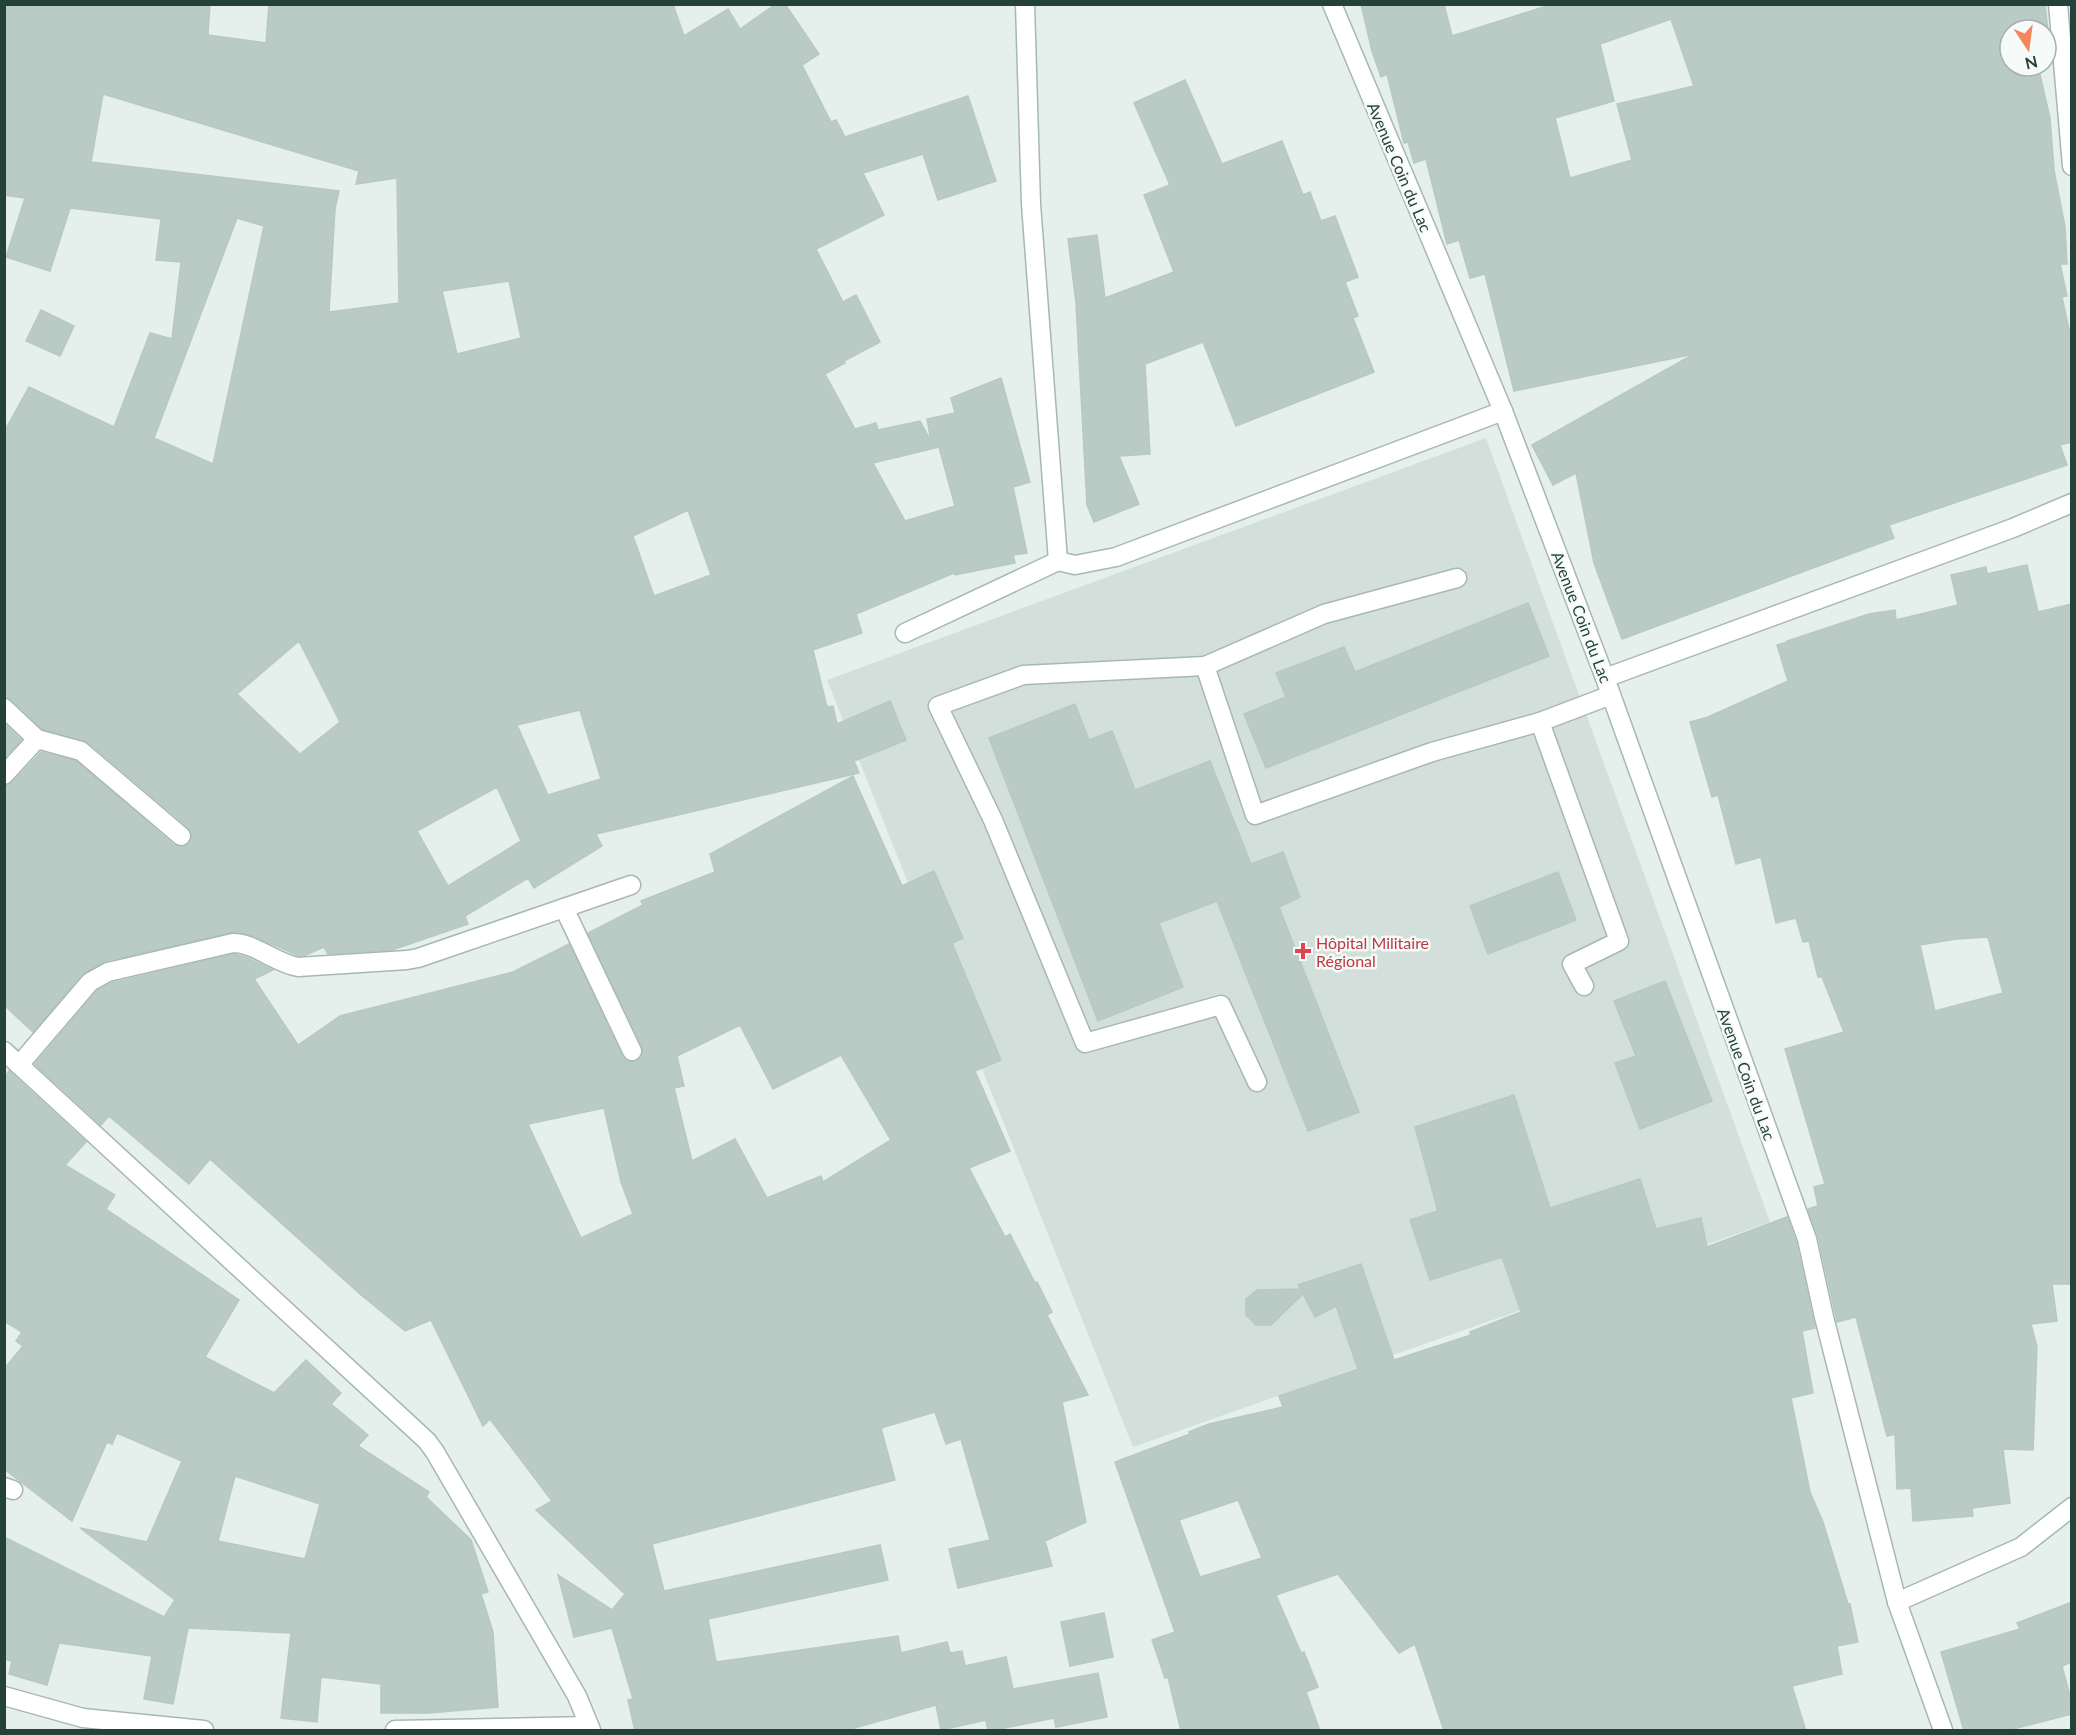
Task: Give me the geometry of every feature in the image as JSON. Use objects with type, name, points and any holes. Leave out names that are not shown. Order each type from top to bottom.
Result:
[{"type":"street","points":[[1025,4],[1031,204],[1058,561]]},
{"type":"street","name":"Avenue Coin du Lac","points":[[1332,4],[1503,411],[1608,686],[1807,1239],[1827,1328],[1897,1602],[1943,1730]]},
{"type":"street","points":[[2058,4],[2072,166]]},
{"type":"street","points":[[905,633],[1058,561],[1075,565],[1116,557],[1503,411]]},
{"type":"street","points":[[1205,666],[1255,815],[1431,752],[1540,722],[1608,686],[2072,503]]},
{"type":"street","points":[[1257,1082],[1221,1005],[1085,1043],[993,819],[938,705],[1023,675],[1205,666],[1324,614],[1457,578]]},
{"type":"street","points":[[4,708],[37,739],[81,751],[181,836]]},
{"type":"street","points":[[1540,722],[1619,941],[1572,964],[1584,986]]},
{"type":"street","points":[[4,775],[37,739]]},
{"type":"street","points":[[19,1065],[90,982],[108,972],[232,943],[241,943],[288,965],[298,967],[407,960],[631,885]]},
{"type":"street","points":[[564,908],[632,1051]]},
{"type":"street","points":[[4,1051],[427,1441],[577,1696],[590,1728],[395,1731]]},
{"type":"street","points":[[1897,1602],[2021,1547],[2072,1507]]},
{"type":"street","points":[[4,1696],[83,1718],[204,1731]]},
{"type":"shaded area","name":"Hôpital Militaire Régional","points":[[1486,438],[1770,1222],[1133,1447],[827,680]]},
{"type":"building","points":[[4,4],[210,4],[208,35],[266,43],[269,4],[673,4],[684,36],[728,9],[740,29],[776,4],[785,4],[819,54],[802,65],[831,122],[836,120],[845,137],[968,96],[996,181],[938,200],[923,154],[863,173],[884,215],[816,249],[843,302],[856,295],[880,342],[825,374],[855,429],[876,423],[878,430],[920,421],[931,441],[927,419],[955,413],[951,398],[1001,378],[1030,482],[1013,487],[1027,553],[1013,555],[1015,563],[955,575],[954,573],[856,614],[862,633],[813,650],[827,707],[833,706],[837,724],[890,701],[906,740],[854,761],[859,773],[596,834],[602,846],[534,888],[528,878],[465,916],[468,924],[392,950],[328,954],[324,947],[299,956],[253,936],[234,932],[105,961],[82,974],[33,1032],[4,1005],[4,786],[12,783],[41,752],[76,761],[174,845],[185,846],[192,837],[188,827],[88,742],[43,729],[12,700],[4,697],[4,432],[29,387],[114,427],[150,333],[172,339],[181,262],[156,260],[161,219],[70,208],[50,271],[6,257],[25,198],[4,195]],"holes":[[[103,94],[359,171],[356,184],[397,178],[399,303],[329,312],[335,209],[339,191],[91,162]],[[237,218],[264,226],[213,464],[154,438]],[[509,281],[521,338],[457,354],[442,291]],[[939,447],[955,506],[905,521],[873,463]],[[688,510],[711,575],[654,596],[633,536]],[[299,641],[340,722],[300,754],[237,694]],[[580,710],[601,779],[548,795],[517,725]],[[497,787],[521,841],[448,886],[417,831]]]},
{"type":"building","points":[[1361,4],[1444,4],[1452,36],[1553,4],[2045,4],[2047,18],[1998,18],[1998,78],[2041,78],[2050,118],[2054,170],[2065,227],[2067,264],[2060,264],[2067,296],[2062,297],[2072,343],[2072,442],[2060,445],[2067,465],[1889,525],[1894,538],[1622,639],[1594,563],[1576,473],[1553,485],[1532,445],[1694,354],[1514,391],[1485,274],[1470,278],[1459,240],[1447,244],[1426,159],[1414,163],[1408,142],[1404,143],[1387,74],[1381,77],[1372,51]],"holes":[[[1671,19],[1694,86],[1617,104],[1632,160],[1570,178],[1555,118],[1614,101],[1600,44]]]},
{"type":"building","points":[[1185,80],[1222,164],[1282,141],[1303,195],[1310,192],[1321,221],[1335,216],[1358,277],[1345,282],[1358,316],[1353,318],[1374,372],[1236,426],[1203,342],[1145,364],[1150,454],[1119,456],[1139,504],[1094,522],[1087,505],[1076,303],[1068,239],[1097,235],[1105,298],[1174,272],[1144,195],[1170,185],[1134,103]]},
{"type":"building","points":[[41,310],[74,326],[60,356],[26,341]]},
{"type":"building","points":[[2027,565],[2038,612],[2072,604],[2072,1284],[2052,1284],[2057,1321],[2031,1324],[2037,1347],[2033,1450],[2003,1449],[2010,1503],[1972,1508],[1973,1516],[1913,1521],[1911,1488],[1897,1489],[1895,1434],[1887,1436],[1856,1317],[1837,1322],[1818,1236],[1808,1209],[1818,1206],[1814,1187],[1825,1184],[1785,1049],[1844,1032],[1822,977],[1818,977],[1809,941],[1803,942],[1796,918],[1776,923],[1761,857],[1736,864],[1718,795],[1712,797],[1690,722],[1708,717],[1788,681],[1777,645],[1869,614],[1895,610],[1896,620],[1958,605],[1951,575],[1986,567],[1987,574]],"holes":[[[1988,937],[2003,993],[1935,1011],[1920,945]]]},
{"type":"building","points":[[1528,603],[1549,656],[1266,768],[1244,714],[1286,697],[1276,673],[1344,647],[1355,672]]},
{"type":"building","points":[[1075,704],[1089,740],[1112,731],[1135,790],[1210,761],[1251,864],[1283,852],[1300,897],[1279,907],[1359,1112],[1308,1131],[1217,901],[1159,923],[1183,987],[1098,1021],[989,738]]},
{"type":"building","points":[[4,724],[21,740],[4,758]]},
{"type":"building","points":[[853,776],[902,886],[934,871],[963,938],[952,943],[1001,1060],[975,1071],[1010,1151],[969,1168],[1005,1237],[1010,1234],[1035,1283],[1037,1282],[1052,1312],[1047,1315],[1088,1395],[1062,1402],[1086,1522],[1045,1541],[1052,1566],[958,1588],[949,1549],[990,1540],[961,1439],[946,1444],[935,1412],[881,1428],[895,1480],[652,1544],[664,1591],[880,1545],[888,1580],[708,1619],[716,1662],[898,1636],[901,1653],[947,1642],[950,1653],[962,1651],[965,1666],[1006,1657],[1013,1689],[1098,1673],[1107,1717],[1056,1727],[1054,1718],[990,1731],[988,1731],[986,1720],[941,1730],[936,1705],[844,1731],[635,1731],[628,1700],[633,1699],[612,1628],[574,1637],[558,1575],[612,1610],[625,1594],[536,1510],[552,1501],[490,1419],[483,1426],[431,1320],[405,1331],[360,1294],[210,1159],[189,1184],[109,1116],[101,1125],[35,1064],[97,991],[112,983],[234,954],[273,970],[254,979],[298,1045],[340,1016],[513,972],[569,944],[622,1056],[626,1061],[636,1061],[642,1057],[642,1046],[588,933],[643,905],[641,901],[715,872],[710,854]],"holes":[[[740,1025],[773,1089],[841,1055],[891,1140],[823,1182],[821,1176],[767,1198],[735,1139],[692,1161],[674,1088],[684,1086],[677,1056]],[[604,1108],[621,1182],[633,1214],[581,1238],[528,1124]]]},
{"type":"building","points":[[1558,872],[1576,920],[1488,954],[1470,906]]},
{"type":"building","points":[[1665,981],[1712,1101],[1640,1129],[1615,1063],[1636,1056],[1614,1001]]},
{"type":"building","points":[[9,1071],[86,1142],[65,1165],[115,1195],[106,1209],[239,1300],[205,1357],[274,1393],[306,1360],[341,1393],[331,1404],[368,1435],[358,1446],[429,1492],[426,1497],[471,1540],[488,1592],[481,1594],[493,1632],[498,1707],[429,1713],[381,1713],[381,1684],[321,1677],[317,1722],[281,1718],[291,1633],[188,1628],[173,1704],[144,1699],[152,1656],[59,1643],[47,1685],[9,1674],[12,1661],[4,1659],[4,1537],[164,1617],[175,1600],[80,1528],[147,1542],[182,1461],[117,1433],[112,1444],[107,1442],[72,1521],[4,1469],[4,1369],[23,1346],[16,1341],[22,1332],[4,1321],[4,1078]],"holes":[[[235,1476],[320,1504],[305,1559],[218,1541]]]},
{"type":"building","points":[[1514,1095],[1550,1208],[1640,1179],[1656,1229],[1701,1218],[1707,1247],[1787,1217],[1796,1242],[1815,1328],[1802,1331],[1813,1393],[1791,1398],[1810,1492],[1823,1522],[1848,1604],[1850,1604],[1858,1642],[1837,1646],[1842,1674],[1792,1686],[1806,1731],[1444,1731],[1415,1644],[1399,1653],[1338,1574],[1276,1595],[1318,1687],[1306,1692],[1320,1731],[1181,1731],[1168,1677],[1165,1678],[1152,1640],[1175,1632],[1115,1462],[1190,1434],[1189,1432],[1209,1424],[1283,1407],[1279,1396],[1358,1369],[1336,1306],[1315,1317],[1303,1294],[1271,1325],[1256,1325],[1246,1315],[1246,1299],[1257,1290],[1301,1289],[1298,1285],[1361,1264],[1394,1360],[1471,1335],[1470,1332],[1521,1312],[1502,1257],[1430,1280],[1410,1220],[1438,1211],[1415,1127]],"holes":[[[1238,1500],[1262,1558],[1200,1577],[1179,1520]]]},
{"type":"building","points":[[2072,1602],[2072,1662],[2062,1666],[2072,1703],[2072,1714],[2005,1731],[1964,1731],[1941,1652],[2020,1629],[2017,1623]]},
{"type":"building","points":[[1104,1613],[1113,1657],[1070,1666],[1061,1622]]},
{"type":"place","name":"Hôpital Militaire Régional","points":[[1303,951]]}]
